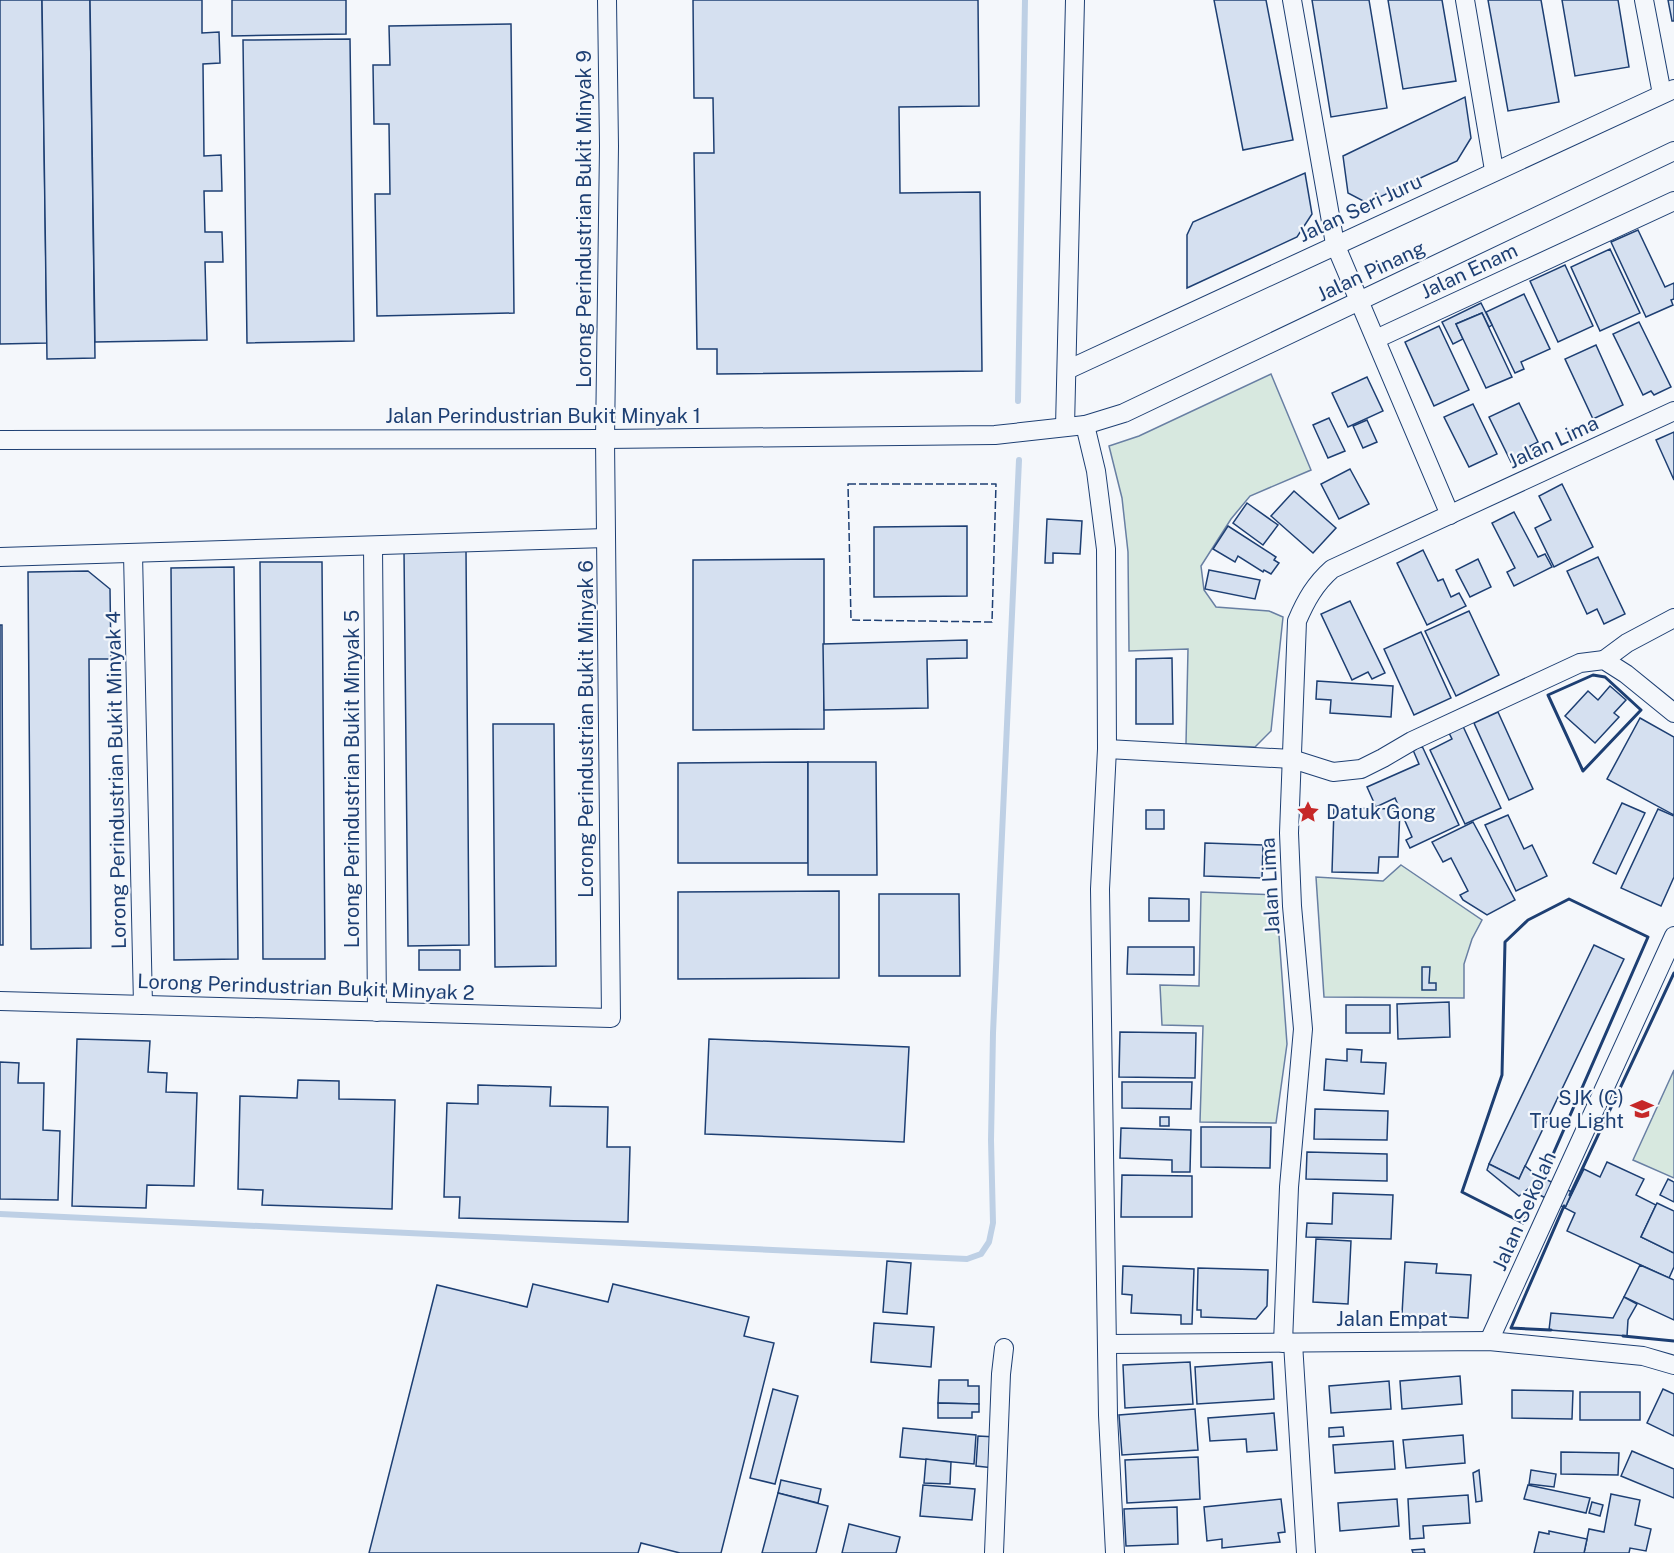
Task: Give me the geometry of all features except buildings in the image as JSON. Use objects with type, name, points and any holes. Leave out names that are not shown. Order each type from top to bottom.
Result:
[{"type":"street","name":"Lorong Perindustrian Bukit Minyak 9","points":[[606,439],[609,146],[607,0]]},
{"type":"street","points":[[1065,427],[1075,0]]},
{"type":"street","points":[[1292,0],[1335,244],[1450,515]]},
{"type":"street","points":[[1465,0],[1494,171]]},
{"type":"street","points":[[1644,0],[1668,92]]},
{"type":"street","name":"Jalan Seri Juru","points":[[1066,370],[1668,92]]},
{"type":"street","name":"Jalan Pinang","points":[[1085,425],[1124,413],[1674,152]]},
{"type":"street","name":"Jalan Enam","points":[[1376,339],[1674,201]]},
{"type":"street","name":"Jalan Lima","points":[[1306,1553],[1288,1343],[1289,1187],[1303,1029],[1292,906],[1289,833],[1297,621],[1317,583],[1332,568],[1674,411]]},
{"type":"street","name":"Jalan Perindustrian Bukit Minyak 1","points":[[0,440],[606,439],[995,435],[1085,425]]},
{"type":"street","points":[[1085,425],[1096,471],[1106,549],[1107,749],[1100,889],[1108,1415],[1115,1553]]},
{"type":"street","name":"Lorong Perindustrian Bukit Minyak 6","points":[[606,439],[611,1018]]},
{"type":"street","points":[[0,557],[606,538]]},
{"type":"street","name":"Lorong Perindustrian Bukit Minyak 5","points":[[373,546],[377,1012]]},
{"type":"street","name":"Lorong Perindustrian Bukit Minyak 4","points":[[133,554],[143,1005]]},
{"type":"street","points":[[1107,749],[1292,759],[1333,772],[1361,769],[1412,741],[1580,663],[1604,660],[1627,643],[1674,618]]},
{"type":"street","points":[[1604,660],[1626,674],[1674,713]]},
{"type":"street","name":"Jalan Sekolah","points":[[1489,1341],[1674,936]]},
{"type":"street","name":"Lorong Perindustrian Bukit Minyak 2","points":[[0,1001],[611,1018]]},
{"type":"street","name":"Jalan Empat","points":[[1108,1344],[1489,1341],[1643,1356],[1674,1365]]},
{"type":"street","points":[[994,1553],[1004,1348]]},
{"type":"shaded area","points":[[1271,374],[1311,470],[1250,496],[1231,519],[1201,566],[1204,590],[1216,607],[1269,611],[1283,617],[1271,731],[1255,747],[1186,744],[1188,649],[1129,651],[1128,552],[1122,498],[1109,446],[1139,436]]},
{"type":"shaded area","points":[[1401,865],[1482,920],[1472,939],[1464,964],[1464,998],[1324,997],[1316,877],[1383,881]]},
{"type":"shaded area","points":[[1201,892],[1276,895],[1287,1044],[1276,1123],[1200,1122],[1203,1026],[1162,1025],[1160,985],[1199,986]]},
{"type":"shaded area","points":[[1674,1070],[1674,1178],[1633,1160]]},
{"type":"waterway","points":[[1018,401],[1025,0]]},
{"type":"waterway","points":[[0,1214],[967,1259],[981,1254],[989,1242],[993,1223],[991,1140],[993,1033],[1019,460]]},
{"type":"fence","points":[[848,484],[996,484],[992,622],[851,620],[848,484]]},
{"type":"wall","points":[[1593,675],[1605,677],[1641,710],[1583,771],[1548,695],[1593,675]]},
{"type":"wall","points":[[1569,899],[1648,937],[1523,1223],[1462,1192],[1502,1075],[1505,942],[1528,920],[1569,899]]},
{"type":"wall","points":[[1570,1195],[1674,973]]},
{"type":"wall","points":[[1551,1330],[1511,1328],[1564,1206]]},
{"type":"wall","points":[[1623,1336],[1674,1341]]},
{"type":"place","name":"Datuk Gong","points":[[1308,812]]},
{"type":"place","name":"SJK (C) True Light","points":[[1642,1109]]}]
